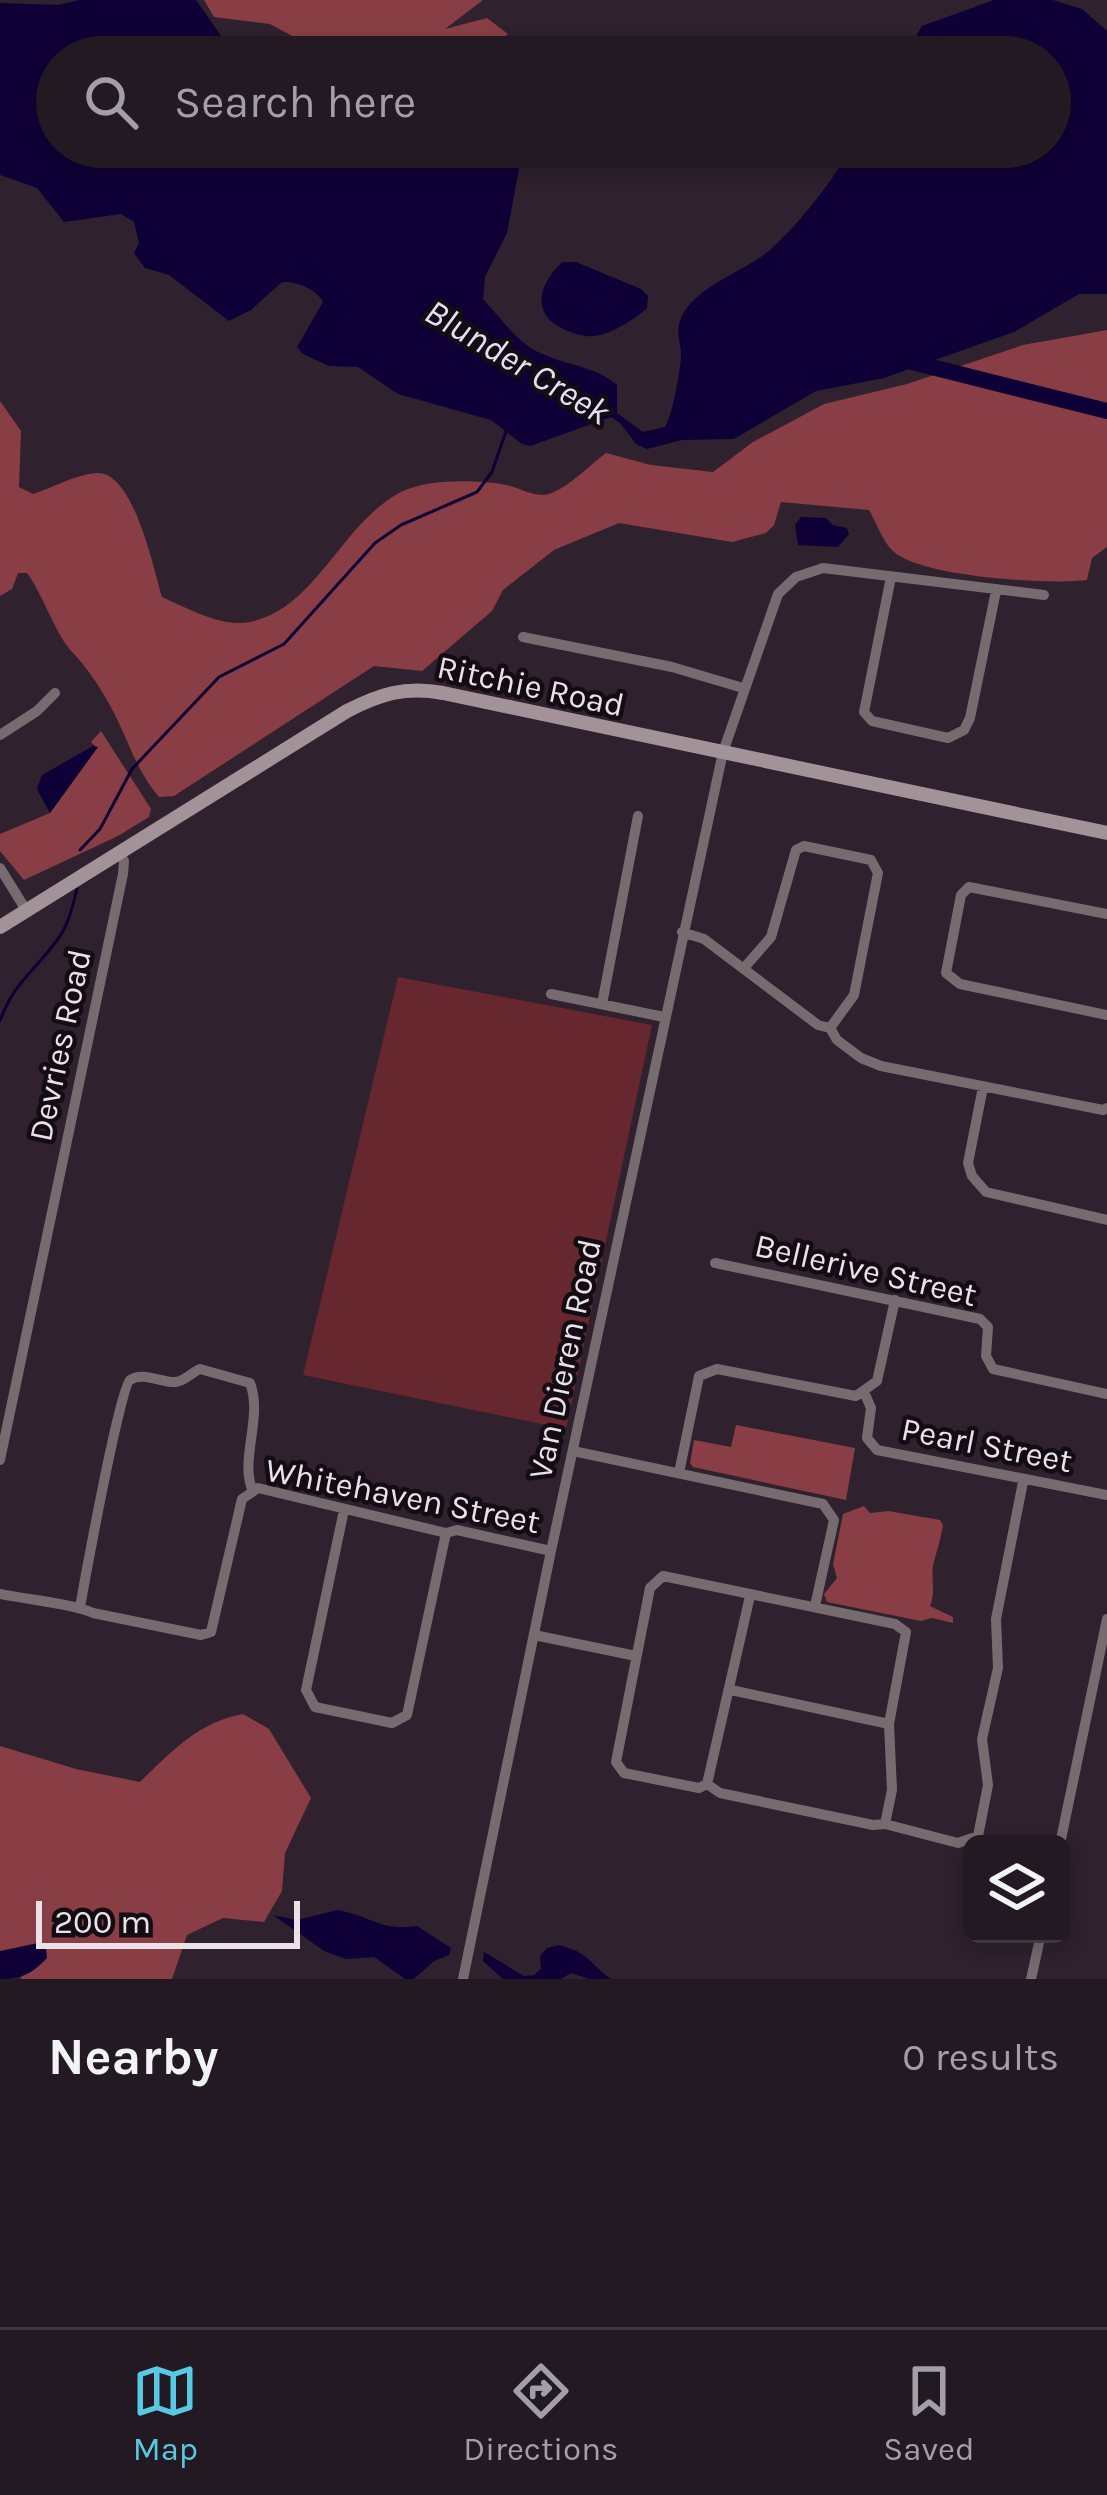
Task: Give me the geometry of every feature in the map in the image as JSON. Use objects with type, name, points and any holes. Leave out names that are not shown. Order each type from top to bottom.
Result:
[{"type":"street","name":"Van Dieren Road","points":[[463,1979],[682,932],[723,752],[778,594],[796,577],[824,568],[1044,595]]},
{"type":"street","points":[[891,578],[864,712],[872,721],[948,738],[964,730],[970,718],[996,590]]},
{"type":"street","points":[[523,638],[672,667],[743,688]]},
{"type":"street","name":"Ritchie Road","points":[[0,927],[347,711],[392,691],[419,688],[1107,833]]},
{"type":"street","points":[[0,735],[55,693]]},
{"type":"street","points":[[602,1004],[638,816]]},
{"type":"street","points":[[744,968],[771,937],[796,850],[804,846],[871,860],[878,873],[854,994],[830,1028]]},
{"type":"street","name":"Devries Road","points":[[0,1460],[123,874],[119,853]]},
{"type":"street","points":[[0,868],[26,910]]},
{"type":"street","points":[[1107,914],[969,887],[961,895],[946,973],[960,984],[1107,1015]]},
{"type":"street","points":[[682,932],[704,939],[818,1025],[830,1028],[837,1040],[861,1058],[983,1087],[1107,1108]]},
{"type":"street","points":[[551,994],[664,1017]]},
{"type":"street","points":[[983,1087],[968,1163],[986,1192],[1107,1220]]},
{"type":"street","name":"Bellerive Street","points":[[715,1263],[980,1319],[990,1335],[988,1363],[1000,1372],[1107,1394]]},
{"type":"street","name":"Pearl Street","points":[[895,1300],[877,1381],[864,1392],[871,1408],[867,1438],[877,1450],[1107,1495]]},
{"type":"street","points":[[80,1607],[116,1418],[130,1380],[137,1376],[179,1382],[200,1369],[250,1383],[254,1394],[248,1470],[252,1489]]},
{"type":"street","points":[[679,1473],[696,1384],[707,1370],[845,1396],[864,1392]]},
{"type":"street","points":[[572,1451],[829,1508],[834,1520],[815,1606]]},
{"type":"street","points":[[707,1784],[720,1793],[958,1843],[968,1843],[980,1832],[988,1786],[982,1739],[998,1668],[996,1619],[1023,1481]]},
{"type":"street","name":"Whitehaven Street","points":[[0,1594],[80,1607],[201,1636],[211,1632],[242,1499],[252,1489],[550,1551]]},
{"type":"street","points":[[344,1510],[306,1690],[314,1707],[392,1723],[407,1715],[446,1533]]},
{"type":"street","points":[[750,1596],[707,1784],[699,1788],[624,1773],[619,1768],[616,1762],[650,1588],[663,1576],[815,1606],[895,1624],[906,1632],[889,1724],[892,1790],[885,1824]]},
{"type":"street","points":[[1062,1835],[1107,1619]]},
{"type":"street","points":[[534,1635],[636,1656]]},
{"type":"street","points":[[731,1690],[889,1724]]},
{"type":"street","points":[[1031,1979],[1039,1943]]},
{"type":"shaded area","points":[[204,0],[483,0],[445,29],[487,18],[508,34],[292,36],[270,24],[214,17]]},
{"type":"shaded area","points":[[1107,330],[1107,547],[1092,558],[1087,580],[1016,580],[956,573],[907,560],[893,551],[869,510],[781,502],[774,525],[766,533],[732,542],[619,523],[554,550],[503,590],[492,611],[422,671],[374,666],[174,796],[159,797],[106,698],[61,637],[27,573],[18,573],[12,589],[0,596],[0,401],[21,431],[19,487],[33,494],[91,474],[111,477],[132,505],[162,597],[205,616],[239,623],[273,614],[293,600],[380,506],[412,488],[477,482],[547,494],[606,453],[651,465],[713,472],[753,442],[824,404],[907,384],[1023,345]]},
{"type":"shaded area","points":[[101,731],[151,809],[149,817],[24,880],[0,851],[0,834],[50,813],[97,748],[91,742]]},
{"type":"shaded area","points":[[398,977],[652,1025],[566,1429],[303,1375]]},
{"type":"shaded area","points":[[736,1425],[855,1448],[846,1500],[693,1467],[694,1440],[731,1447]]},
{"type":"shaded area","points":[[864,1506],[870,1513],[888,1511],[940,1520],[930,1606],[953,1617],[953,1623],[827,1602],[824,1594],[837,1578],[833,1564],[843,1514]]},
{"type":"shaded area","points":[[243,1714],[269,1729],[311,1798],[285,1853],[282,1891],[264,1922],[223,1918],[187,1935],[172,1979],[20,1979],[0,1951],[0,1746],[140,1782],[200,1731]]},
{"type":"water","points":[[79,0],[196,0],[221,36],[36,36],[36,168],[519,168],[507,233],[485,277],[483,299],[530,348],[617,385],[617,413],[643,432],[668,422],[681,362],[679,323],[688,307],[782,239],[839,168],[1071,168],[1071,36],[916,36],[922,26],[994,0],[1053,0],[1082,9],[1107,31],[1107,294],[1079,294],[1014,332],[884,378],[816,391],[734,439],[682,440],[647,449],[611,417],[530,446],[522,444],[491,420],[398,394],[358,367],[329,366],[303,354],[297,347],[323,302],[306,287],[282,282],[251,310],[229,321],[169,275],[145,268],[134,253],[139,243],[134,222],[121,214],[64,222],[37,188],[0,175],[0,3],[58,5]]},
{"type":"water","points":[[562,262],[576,262],[641,289],[648,296],[647,308],[602,335],[586,336],[557,326],[543,309],[542,298]]},
{"type":"water","points":[[801,517],[826,518],[847,528],[849,534],[838,547],[798,545],[795,525]]},
{"type":"water","points":[[98,747],[50,813],[37,789],[42,775]]},
{"type":"water","points":[[338,1910],[385,1925],[417,1926],[451,1948],[449,1955],[414,1979],[405,1979],[374,1957],[346,1959],[324,1951],[273,1915],[297,1920]]},
{"type":"water","points":[[38,1943],[46,1948],[42,1963],[26,1974],[0,1979],[0,1951]]},
{"type":"water","points":[[559,1945],[584,1955],[611,1979],[571,1973],[561,1979],[503,1979],[483,1961],[484,1952],[524,1976],[534,1975],[541,1969],[540,1956]]},
{"type":"waterway","name":"Blunder Creek","points":[[900,359],[1107,411]]},
{"type":"waterway","points":[[80,850],[100,829],[132,769],[219,677],[284,644],[375,543],[401,525],[477,492],[492,472],[506,431]]},
{"type":"waterway","points":[[0,1021],[17,988],[63,931],[77,889]]}]
